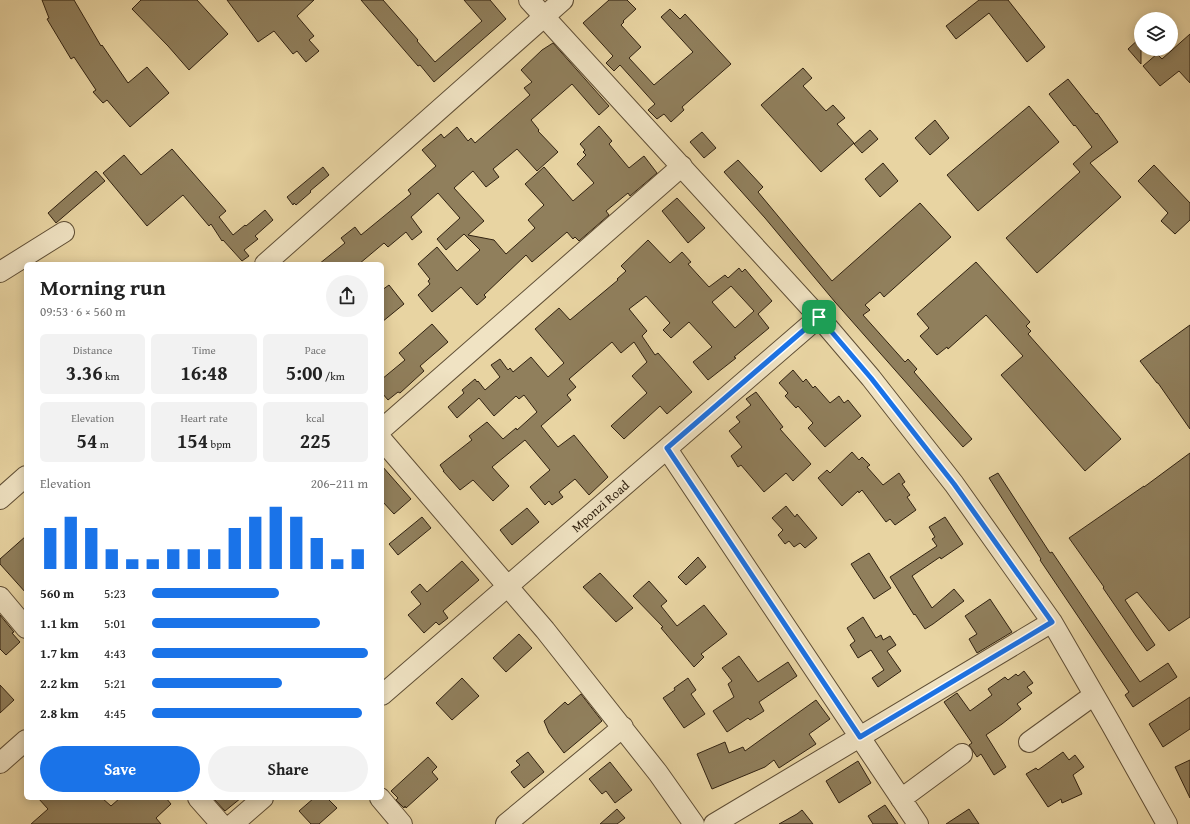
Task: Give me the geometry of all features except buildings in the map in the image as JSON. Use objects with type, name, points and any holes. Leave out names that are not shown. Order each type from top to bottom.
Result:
[{"type":"street","points":[[529,0],[819,317],[871,378],[954,484],[1052,622],[1167,824]]},
{"type":"street","points":[[267,262],[563,0]]},
{"type":"street","points":[[384,427],[682,166]]},
{"type":"street","points":[[0,272],[64,232]]},
{"type":"street","name":"Mponzi Road","points":[[384,693],[819,317]]},
{"type":"street","points":[[384,442],[508,586],[623,727],[694,824]]},
{"type":"street","points":[[667,448],[918,824]]},
{"type":"street","points":[[0,499],[24,478]]},
{"type":"street","points":[[0,597],[24,626]]},
{"type":"street","points":[[714,824],[1052,622]]},
{"type":"street","points":[[1029,742],[1094,695]]},
{"type":"street","points":[[506,824],[623,727]]},
{"type":"street","points":[[0,763],[24,742]]},
{"type":"street","points":[[901,799],[962,754]]},
{"type":"street","points":[[200,800],[221,824]]},
{"type":"street","points":[[242,821],[261,800]]},
{"type":"street","points":[[382,800],[402,824]]},
{"type":"route","points":[[819,317],[871,378],[954,484],[1052,622],[860,737],[667,448],[819,317]]}]
